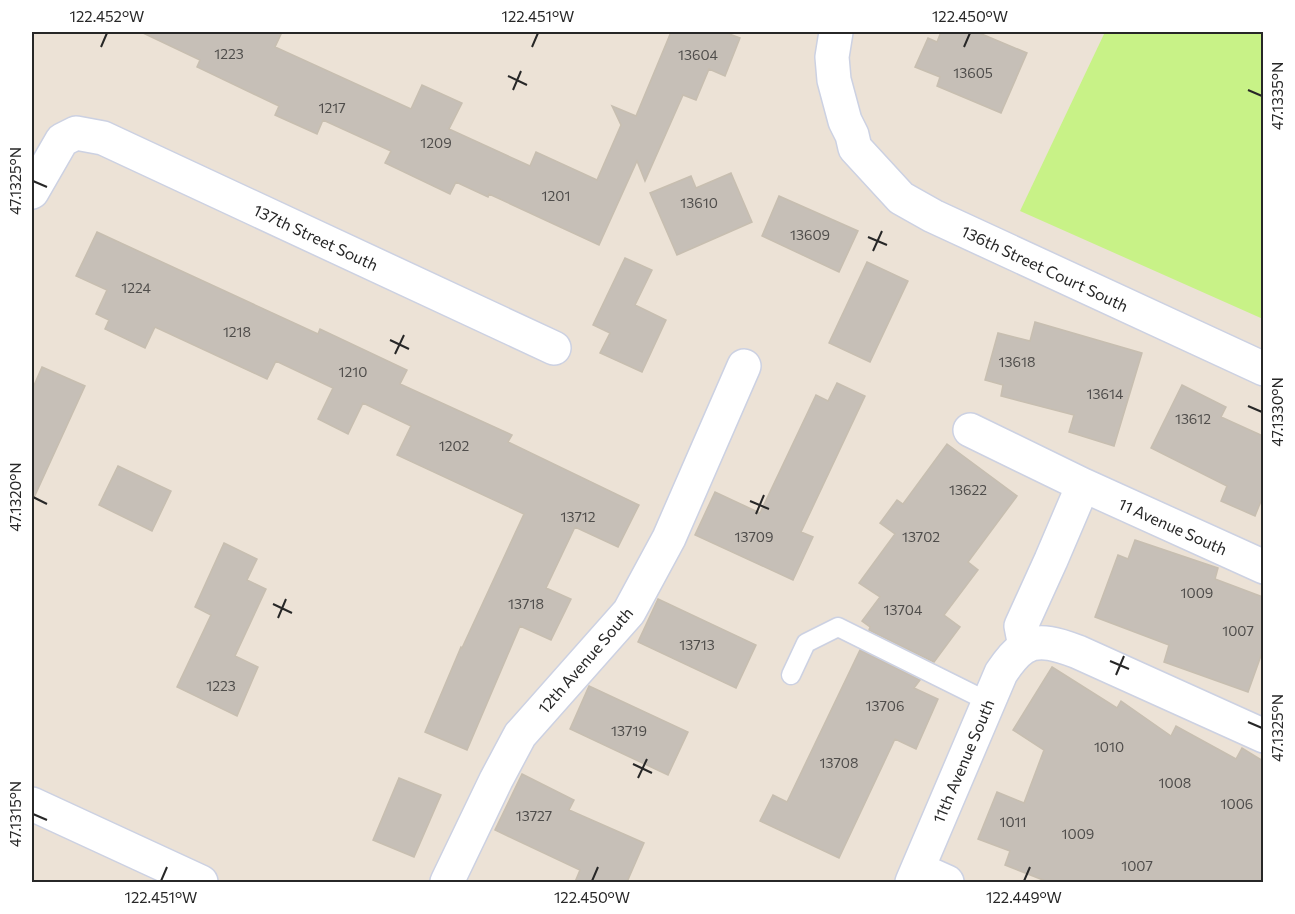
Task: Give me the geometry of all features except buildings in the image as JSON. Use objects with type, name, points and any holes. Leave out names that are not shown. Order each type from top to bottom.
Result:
[{"type":"street","name":"136th Street Court South","points":[[836,32],[832,57],[834,80],[855,148],[901,198],[933,216],[1263,369]]},
{"type":"street","name":"137th Street South","points":[[32,192],[62,140],[76,133],[103,138],[554,348]]},
{"type":"street","name":"12th Avenue South","points":[[447,882],[520,735],[629,612],[669,538],[744,366]]},
{"type":"street","name":"11 Avenue South","points":[[970,430],[1083,485],[1263,567]]},
{"type":"street","points":[[1083,485],[1052,560],[1021,626],[1024,647],[1039,643],[1057,644],[1263,736]]},
{"type":"street","name":"11th Avenue South","points":[[915,876],[1001,673],[1024,647]]},
{"type":"street","points":[[32,804],[201,882]]},
{"type":"street","points":[[915,876],[947,882]]},
{"type":"lane","points":[[791,675],[806,643],[838,627],[988,702]]},
{"type":"green space","points":[[1105,32],[1263,32],[1263,319],[1020,211]]}]
